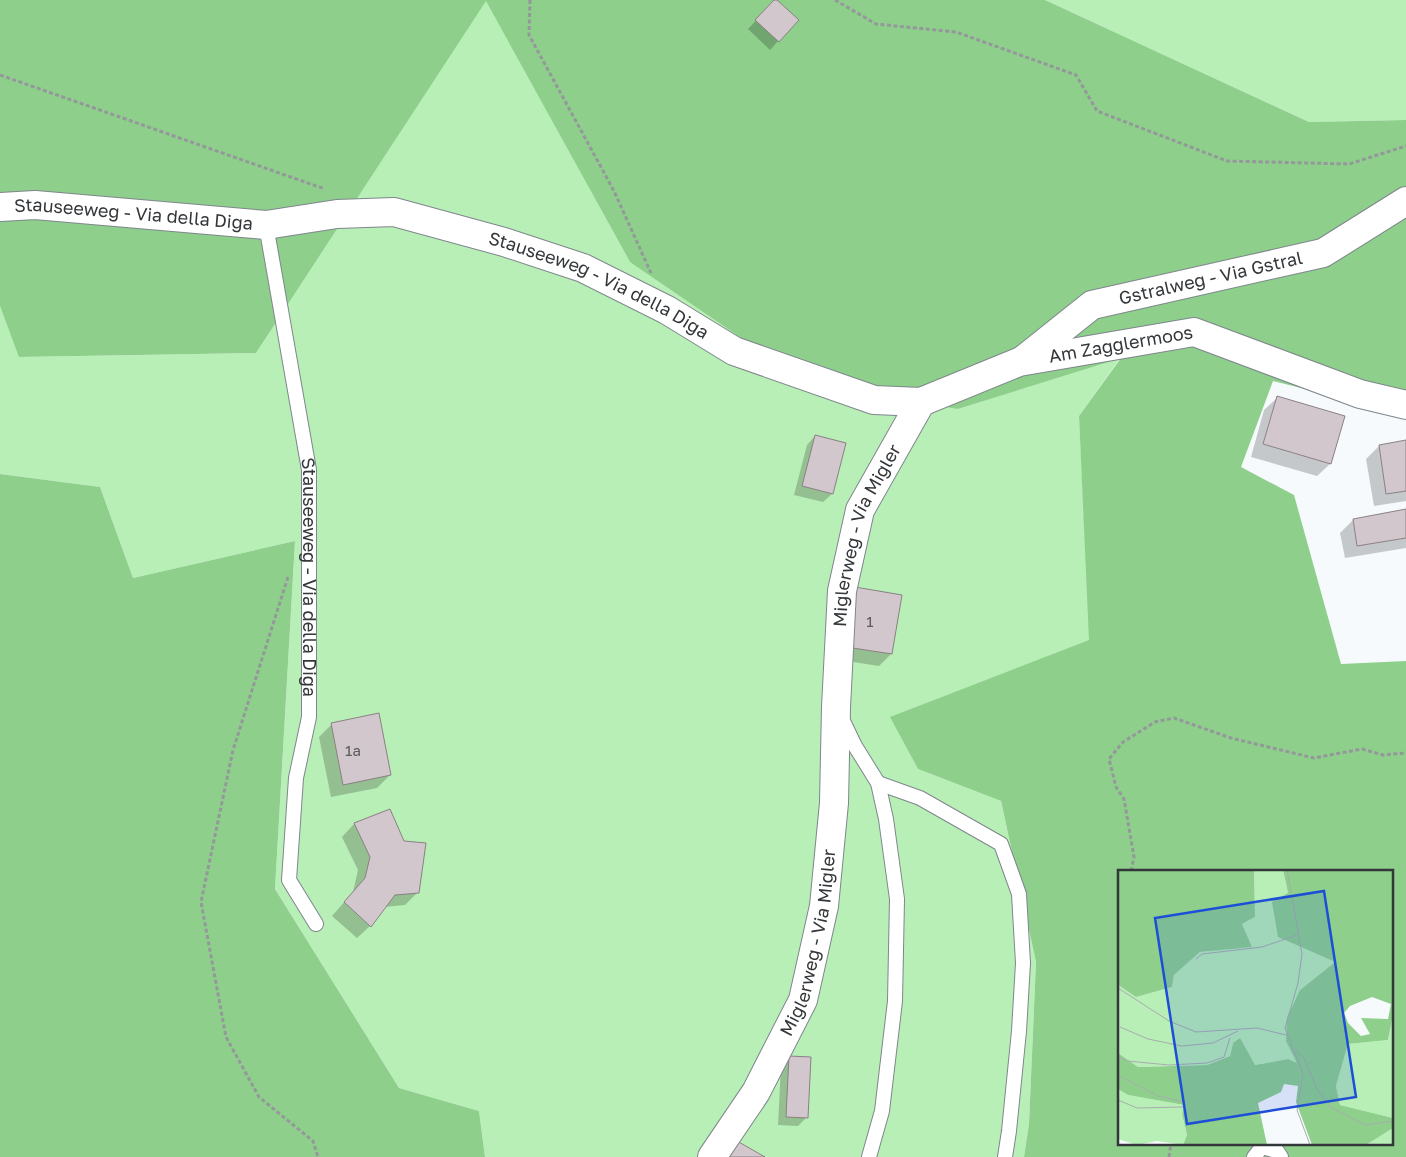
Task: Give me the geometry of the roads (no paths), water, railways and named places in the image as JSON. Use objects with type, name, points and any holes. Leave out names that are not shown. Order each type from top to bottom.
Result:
[{"type":"street","name":"Gstralweg - Via Gstral","points":[[1019,362],[1092,305],[1323,253],[1406,201]]},
{"type":"street","name":"Stauseeweg - Via della Diga","points":[[0,207],[35,205],[266,225],[337,214],[394,212],[504,242],[583,268],[667,310],[734,351],[798,375],[874,400],[921,402]]},
{"type":"street","name":"Am Zagglermoos","points":[[921,402],[1019,362],[1194,332],[1360,394],[1406,405]]},
{"type":"street","name":"Miglerweg - Via Migler","points":[[712,1157],[756,1092],[802,1000],[824,906],[834,803],[836,707],[842,591],[860,510],[921,402]]},
{"type":"lane","name":"Stauseeweg - Via della Diga","points":[[266,225],[309,470],[309,717],[296,778],[289,880],[316,924]]},
{"type":"lane","name":"Miglerweg - Via Migler","points":[[836,707],[855,746],[878,783],[886,819],[897,898],[895,992],[882,1111],[869,1157]]},
{"type":"lane","points":[[878,783],[920,798],[1001,844],[1019,894],[1023,963],[1009,1131],[1005,1157]]},
{"type":"lane","points":[[1254,1157],[1262,1147],[1277,1151],[1281,1157]]}]
